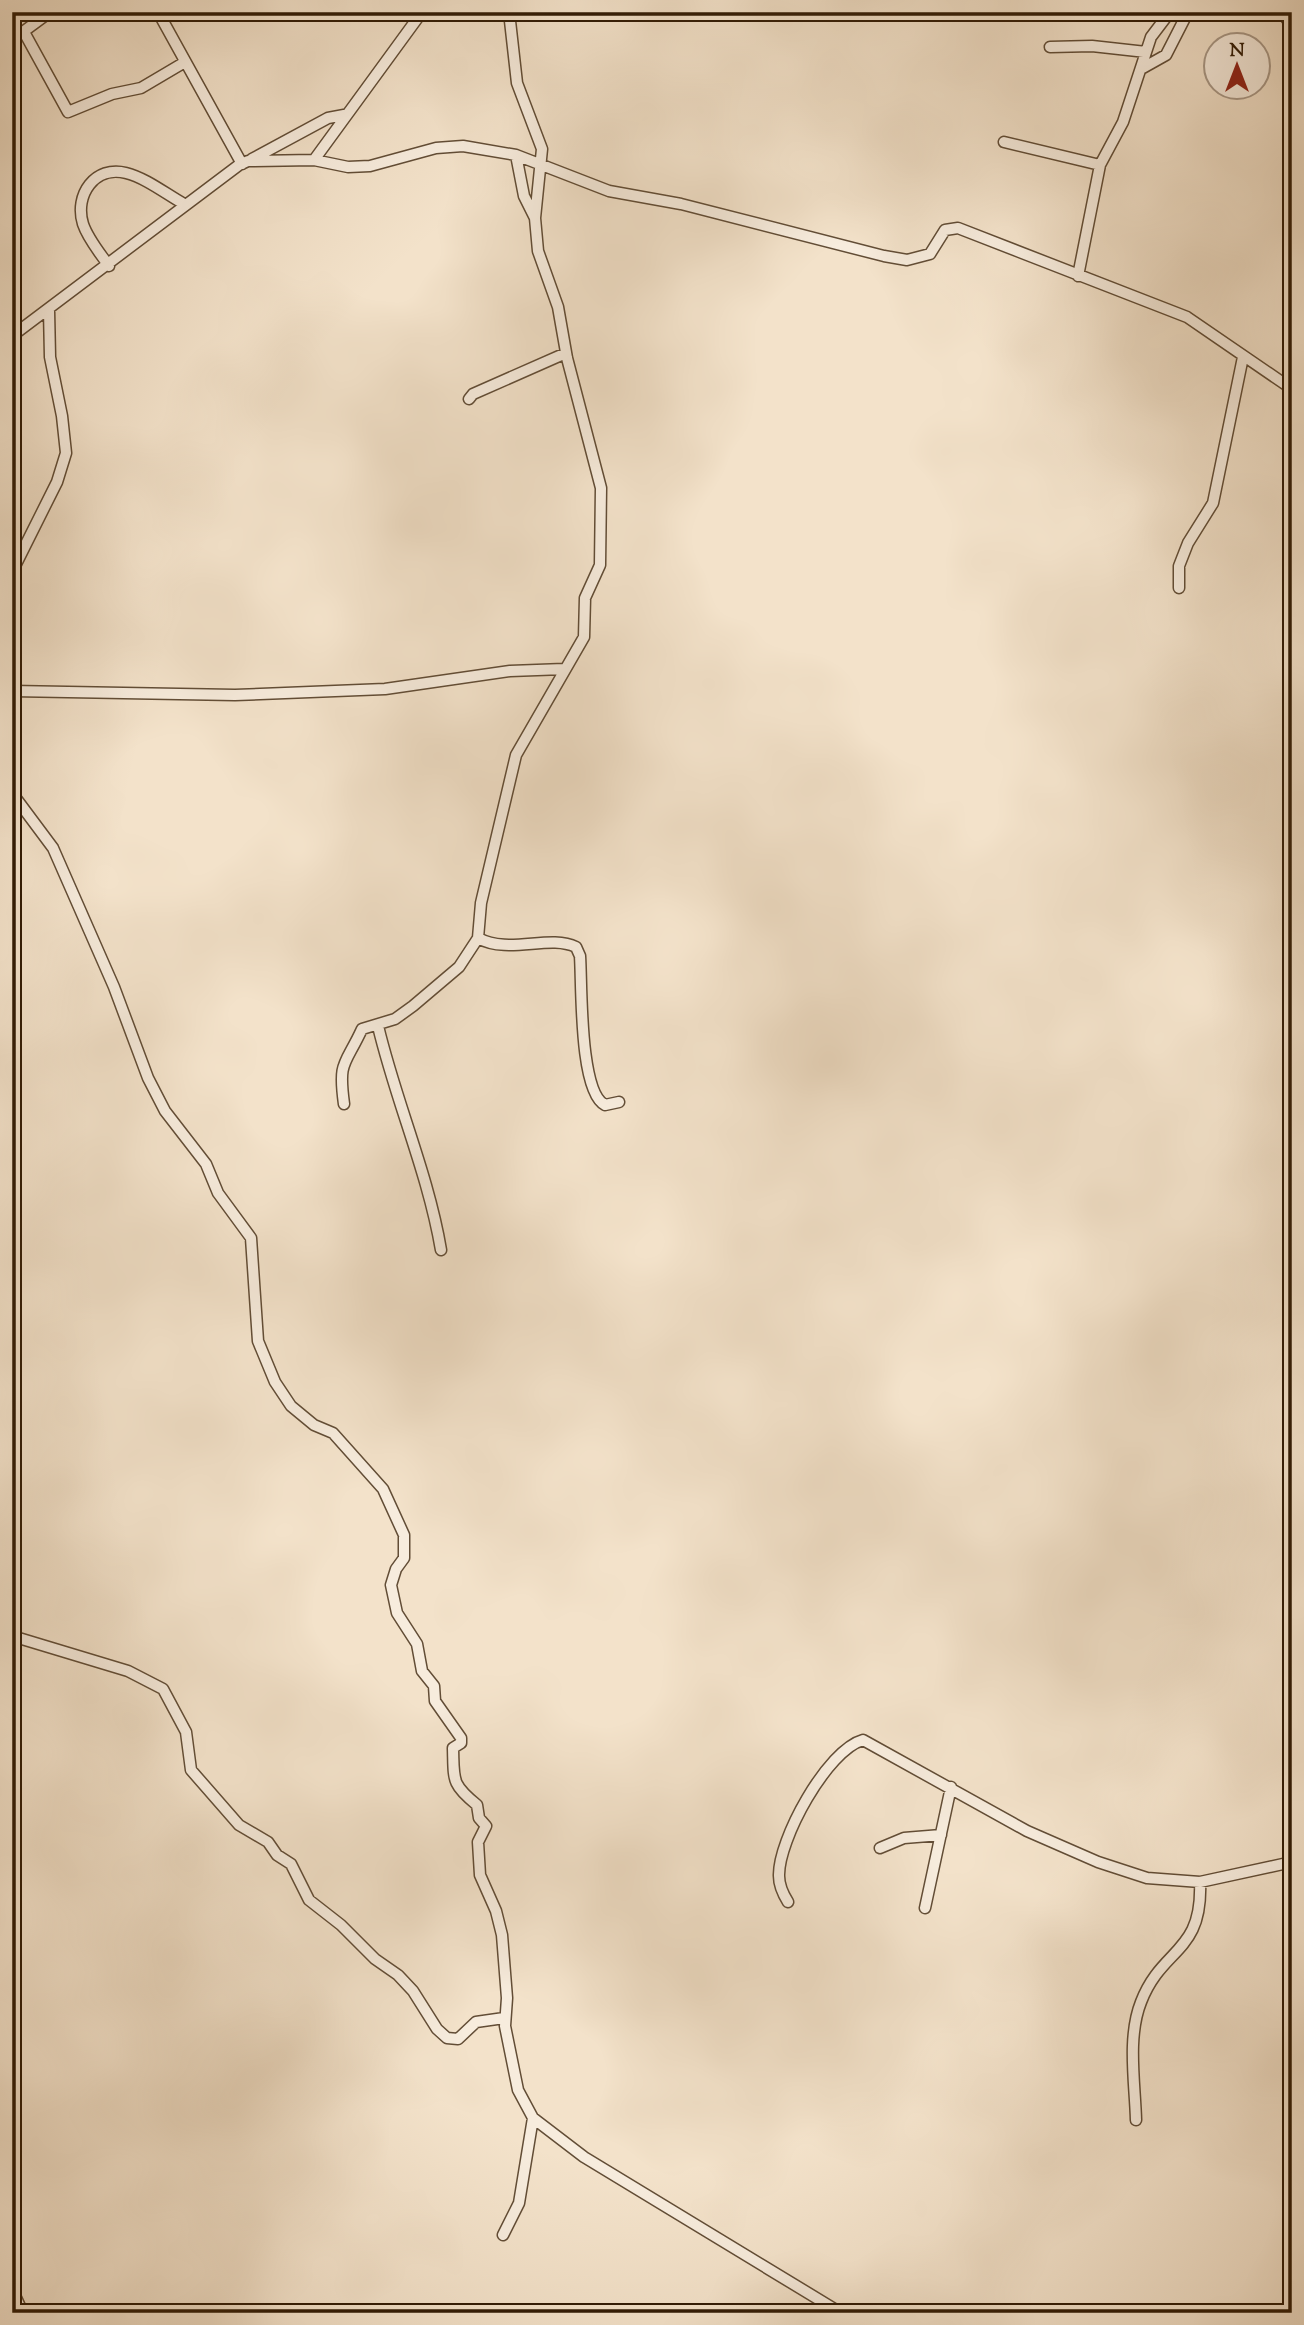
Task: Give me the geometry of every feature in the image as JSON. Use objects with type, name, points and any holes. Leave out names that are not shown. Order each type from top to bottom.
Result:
[{"type":"street","points":[[158,12],[245,163]]},
{"type":"street","points":[[314,160],[325,148],[344,115],[422,12]]},
{"type":"street","points":[[344,1104],[340,1076],[342,1062],[362,1029],[378,1026],[404,1013],[441,984],[459,967],[478,938],[481,903],[516,755],[584,637],[584,605],[600,565],[603,515],[601,488],[566,353],[558,307],[541,264],[535,218],[541,163],[540,140],[515,73],[509,12]]},
{"type":"street","points":[[1078,276],[1100,165],[1123,122],[1154,31],[1170,12]]},
{"type":"street","points":[[1141,69],[1166,55],[1188,12]]},
{"type":"street","points":[[1282,12],[1292,27]]},
{"type":"street","points":[[12,40],[48,13]]},
{"type":"street","points":[[24,32],[68,112],[112,94],[141,88],[185,62]]},
{"type":"street","points":[[1050,47],[1082,46],[1146,52]]},
{"type":"street","points":[[12,336],[109,266],[184,204],[245,163],[328,118],[344,115]]},
{"type":"street","points":[[1004,142],[1100,165]]},
{"type":"street","points":[[245,163],[314,160],[348,167],[370,166],[436,148],[463,146],[516,155],[609,191],[681,204],[884,256],[919,259],[930,254],[945,230],[958,228],[1178,313],[1200,324],[1292,389]]},
{"type":"street","points":[[516,155],[524,196],[535,218]]},
{"type":"street","points":[[109,266],[88,236],[81,214],[88,186],[97,175],[113,171],[126,173],[184,204]]},
{"type":"street","points":[[12,572],[65,460],[62,416],[50,357],[49,310]]},
{"type":"street","points":[[469,399],[470,396],[566,353]]},
{"type":"street","points":[[1180,588],[1179,566],[1188,543],[1215,496],[1242,356]]},
{"type":"street","points":[[12,691],[235,695],[385,689],[510,671],[564,668]]},
{"type":"street","points":[[12,793],[53,848],[114,987],[148,1078],[165,1111],[206,1164],[218,1193],[251,1238],[257,1335],[275,1382],[297,1412],[314,1425],[333,1433],[371,1473],[391,1503],[402,1529],[404,1558],[397,1569],[392,1597],[398,1617],[417,1644],[422,1671],[434,1685],[435,1701],[461,1738],[461,1743],[453,1748],[454,1782],[466,1798],[478,1806],[478,1815],[486,1826],[478,1842],[480,1875],[496,1911],[502,1935],[507,1998],[503,2018],[518,2090],[533,2118],[584,2157],[841,2313]]},
{"type":"street","points":[[478,938],[498,945],[559,944],[576,947],[580,956],[586,1065],[598,1100],[605,1105],[619,1102]]},
{"type":"street","points":[[378,1026],[410,1138],[425,1178],[441,1250]]},
{"type":"street","points":[[12,1636],[128,1671],[157,1684],[166,1692],[186,1732],[191,1770],[239,1825],[268,1842],[278,1855],[291,1864],[309,1900],[341,1925],[375,1959],[398,1975],[413,1991],[437,2029],[447,2038],[458,2039],[476,2022],[503,2018]]},
{"type":"street","points":[[788,1902],[779,1877],[791,1830],[822,1777],[855,1742],[868,1741],[1027,1831],[1098,1861],[1160,1881],[1200,1882],[1292,1862]]},
{"type":"street","points":[[925,1909],[951,1787]]},
{"type":"street","points":[[880,1848],[904,1838],[941,1835]]},
{"type":"street","points":[[1136,2120],[1135,2050],[1138,2008],[1153,1979],[1195,1928],[1200,1916],[1200,1882]]},
{"type":"street","points":[[503,2235],[519,2203],[533,2118]]},
{"type":"street","points":[[12,2288],[23,2313]]}]
